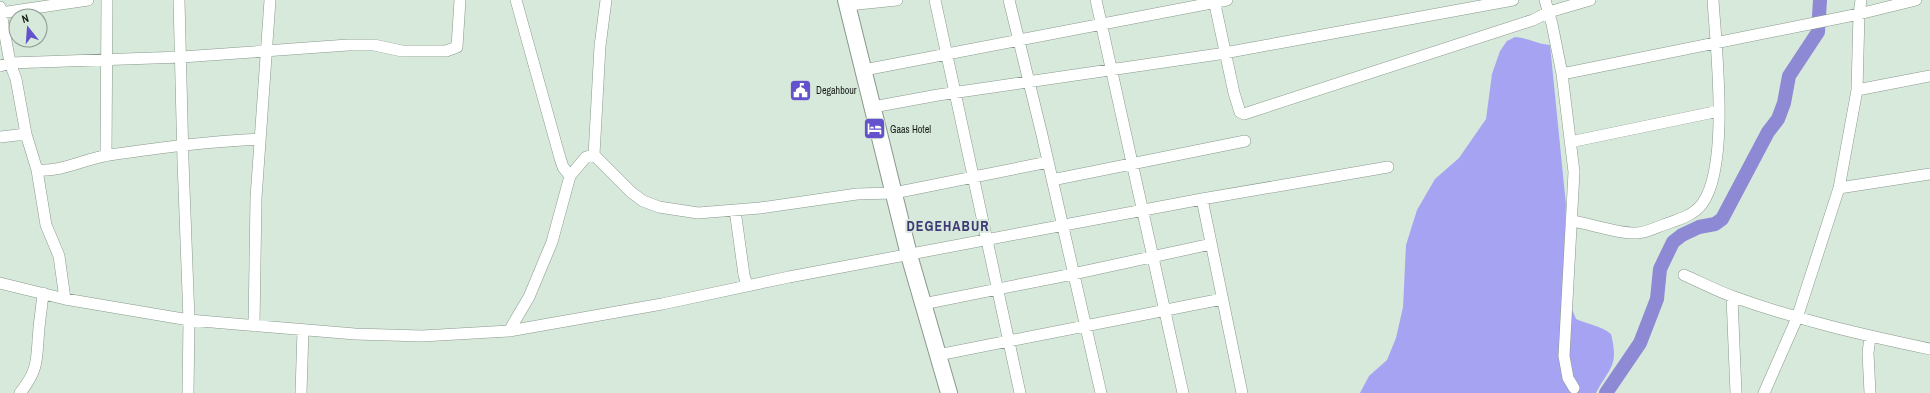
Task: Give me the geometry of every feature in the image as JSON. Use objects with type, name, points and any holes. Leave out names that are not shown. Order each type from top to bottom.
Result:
[{"type":"highway","points":[[847,3],[909,256],[949,393]]},
{"type":"street","points":[[65,299],[59,256],[46,225],[37,170],[26,134],[16,79],[5,64],[1,10],[41,3],[88,0]]},
{"type":"street","points":[[106,156],[107,0]]},
{"type":"street","points":[[179,0],[182,145],[189,320],[188,393]]},
{"type":"street","points":[[254,326],[256,198],[270,0]]},
{"type":"street","points":[[5,64],[181,57],[267,50],[361,45],[374,45],[402,51],[446,51],[457,47],[460,0]]},
{"type":"street","points":[[516,0],[560,158],[563,167],[570,176]]},
{"type":"street","points":[[606,0],[600,46],[594,155],[631,192],[643,201],[659,207],[698,213],[760,208],[857,194],[894,193],[1048,162]]},
{"type":"street","points":[[847,3],[897,0]]},
{"type":"street","points":[[934,0],[1020,393]]},
{"type":"street","points":[[1009,0],[1101,393]]},
{"type":"street","points":[[1096,0],[1141,211],[1183,393]]},
{"type":"street","points":[[864,70],[1214,1],[1227,0]]},
{"type":"street","points":[[873,107],[954,93],[1225,52],[1513,0]]},
{"type":"street","points":[[1545,0],[1552,24],[1562,74],[1574,172],[1564,356],[1568,378],[1574,388]]},
{"type":"street","points":[[1214,1],[1240,112],[1249,114],[1526,22],[1548,12],[1590,0]]},
{"type":"street","points":[[1572,221],[1594,224],[1619,232],[1638,233],[1688,216],[1702,204],[1712,185],[1716,164],[1719,111],[1713,0]]},
{"type":"street","points":[[1764,393],[1797,318],[1839,188],[1857,90],[1859,14],[1861,0]]},
{"type":"street","points":[[1562,74],[1859,14],[1916,0]]},
{"type":"street","points":[[1857,90],[1930,76]]},
{"type":"street","points":[[1570,142],[1719,111]]},
{"type":"street","points":[[0,137],[26,134]]},
{"type":"street","points":[[37,170],[50,171],[106,156],[182,145],[260,139]]},
{"type":"street","points":[[1052,180],[1245,141]]},
{"type":"street","points":[[508,331],[529,297],[552,242],[570,176],[586,157],[594,155]]},
{"type":"street","points":[[0,283],[65,299],[189,320],[356,334],[422,336],[508,331],[662,304],[747,285],[909,256],[1202,199],[1388,167]]},
{"type":"street","points":[[1839,188],[1930,174]]},
{"type":"street","points":[[1202,199],[1242,393]]},
{"type":"street","points":[[736,210],[744,275],[747,285]]},
{"type":"street","points":[[923,304],[1212,244]]},
{"type":"street","points":[[1684,275],[1732,296],[1797,318],[1870,337],[1930,349]]},
{"type":"street","points":[[20,393],[32,377],[38,360],[39,329],[43,294]]},
{"type":"street","points":[[1732,296],[1736,393]]},
{"type":"street","points":[[938,355],[1222,299]]},
{"type":"street","points":[[301,393],[303,330]]},
{"type":"street","points":[[1870,337],[1868,353],[1870,393]]},
{"type":"shaded area","points":[[1515,37],[1550,45],[1566,205],[1563,288],[1576,319],[1599,327],[1611,334],[1614,353],[1612,366],[1596,393],[1360,393],[1369,376],[1387,360],[1396,338],[1403,307],[1406,245],[1417,210],[1435,179],[1459,158],[1486,119],[1492,74],[1500,51],[1507,41]]},
{"type":"waterway","points":[[1606,393],[1640,343],[1657,299],[1660,269],[1673,242],[1682,235],[1699,227],[1715,224],[1722,219],[1768,132],[1778,119],[1784,103],[1789,76],[1818,32],[1820,0]]},
{"type":"place","name":"Degahbour","points":[[800,90]]},
{"type":"place","name":"Gaas Hotel","points":[[874,129]]},
{"type":"district","name":"DEGEHABUR","points":[[948,226]]}]
